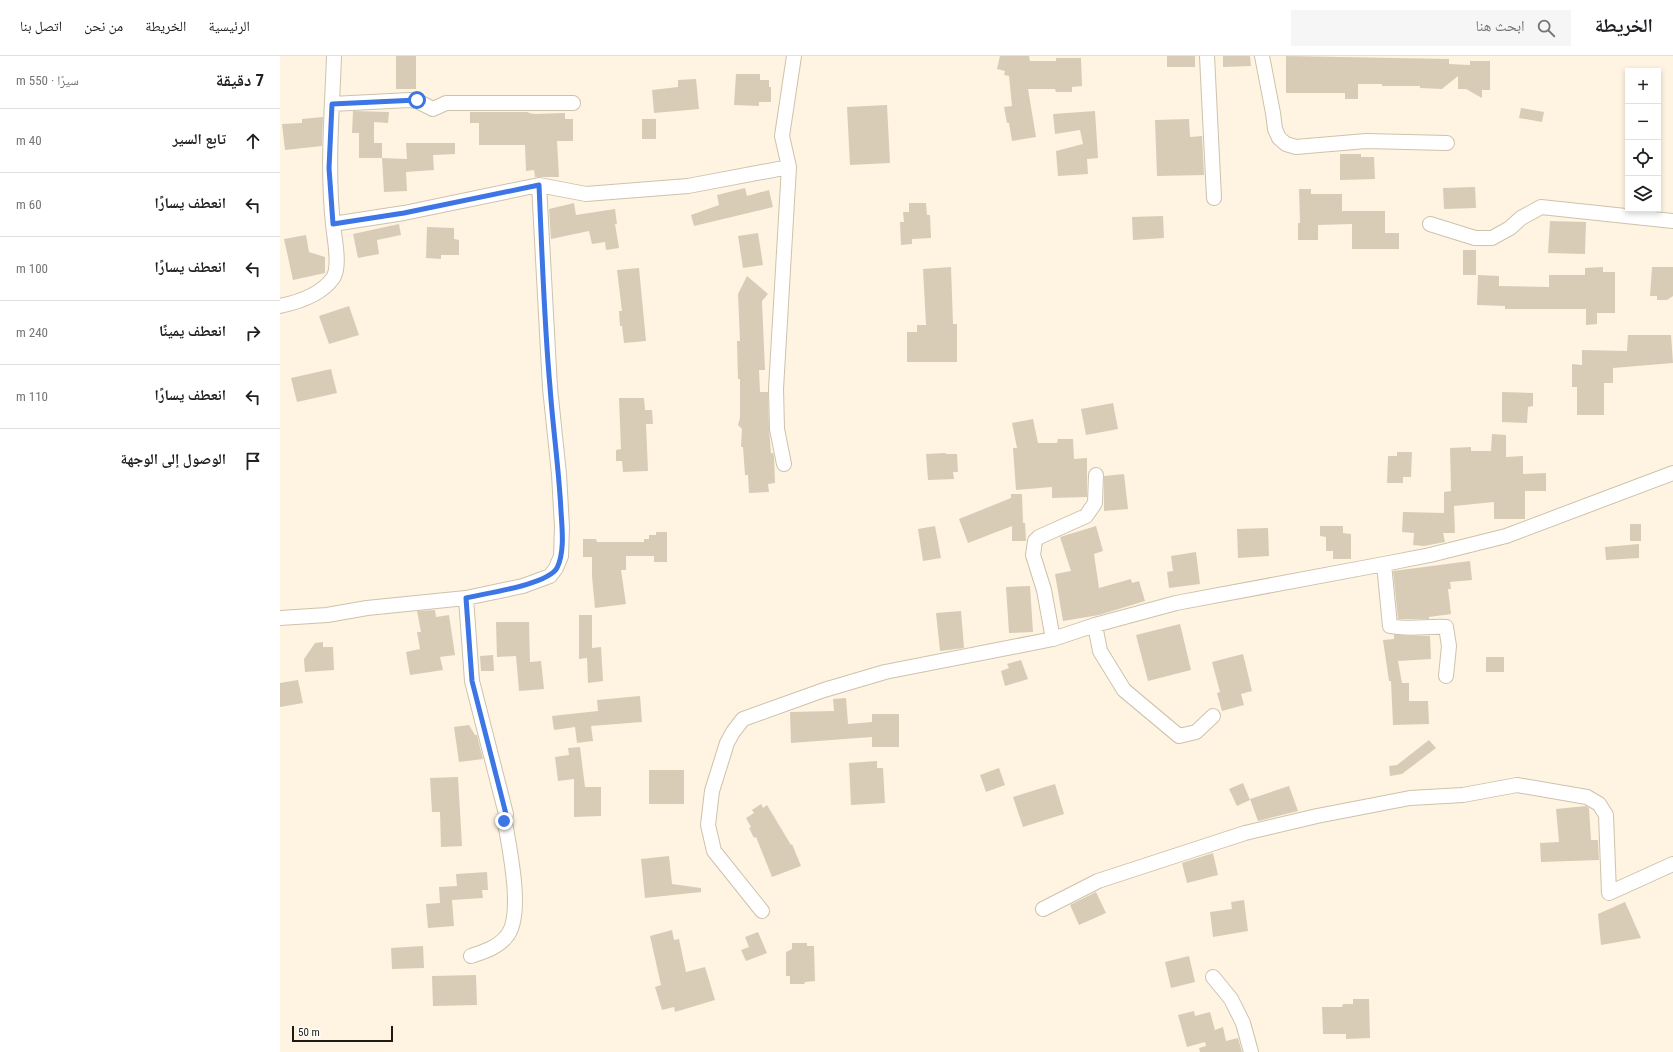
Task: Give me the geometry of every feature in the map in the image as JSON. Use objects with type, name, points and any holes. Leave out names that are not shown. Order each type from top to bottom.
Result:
[{"type":"street","points":[[280,306],[295,303],[316,294],[333,278],[337,256],[329,168],[334,56]]},
{"type":"street","points":[[784,464],[778,429],[776,389],[789,167],[782,136],[794,56]]},
{"type":"street","points":[[1207,56],[1214,198]]},
{"type":"street","points":[[1262,56],[1274,113],[1275,129],[1279,138],[1286,144],[1296,147],[1366,141],[1447,144]]},
{"type":"street","points":[[332,104],[417,100],[434,109],[446,103],[573,103]]},
{"type":"street","points":[[333,224],[404,213],[539,185],[586,194],[688,186],[789,167]]},
{"type":"street","points":[[280,618],[327,615],[367,608],[466,598],[522,586],[550,576],[556,568],[561,556],[562,527],[559,474],[550,388],[539,185]]},
{"type":"street","points":[[1430,224],[1475,238],[1492,238],[1510,228],[1521,218],[1541,207],[1673,221]]},
{"type":"street","points":[[762,911],[714,851],[708,825],[712,791],[727,743],[732,732],[743,720],[824,690],[885,672],[1053,639],[1095,625],[1176,603],[1430,555],[1506,536],[1673,473]]},
{"type":"street","points":[[1053,639],[1044,590],[1033,555],[1033,548],[1035,541],[1040,537],[1086,516],[1095,503],[1096,475]]},
{"type":"street","points":[[1384,564],[1390,626],[1403,629],[1429,626],[1446,627],[1449,646],[1446,676]]},
{"type":"street","points":[[466,598],[472,681],[506,814],[504,821],[515,883],[512,928],[507,936],[498,944],[485,951],[470,956]]},
{"type":"street","points":[[1095,625],[1100,651],[1124,690],[1164,725],[1179,736],[1196,732],[1213,716]]},
{"type":"street","points":[[1043,909],[1098,881],[1245,833],[1318,816],[1410,798],[1463,795],[1516,785],[1587,797],[1599,804],[1606,815],[1609,893],[1673,864]]},
{"type":"street","points":[[1213,977],[1231,999],[1243,1023],[1251,1052]]},
{"type":"building","points":[[396,56],[416,56],[416,89],[396,89]]},
{"type":"building","points":[[1000,56],[1029,56],[1030,61],[1056,61],[1056,58],[1081,58],[1082,86],[1072,87],[1072,92],[1056,92],[1055,89],[1028,89],[1036,137],[1012,141],[1009,123],[1007,123],[1004,107],[1012,106],[1009,76],[1004,75],[1005,71],[997,69]]},
{"type":"building","points":[[1167,56],[1195,56],[1195,67],[1167,67]]},
{"type":"building","points":[[1223,56],[1250,56],[1251,66],[1223,67]]},
{"type":"building","points":[[1286,56],[1449,59],[1449,64],[1470,65],[1470,61],[1490,61],[1490,90],[1482,90],[1482,98],[1466,89],[1458,89],[1458,76],[1442,89],[1420,88],[1420,86],[1382,86],[1382,84],[1358,84],[1358,99],[1345,99],[1345,93],[1286,93]]},
{"type":"building","points":[[736,74],[760,74],[760,80],[769,80],[769,87],[771,87],[771,102],[759,102],[759,106],[734,105]]},
{"type":"building","points":[[696,79],[699,109],[654,113],[652,90],[678,87],[678,80]]},
{"type":"building","points":[[887,105],[890,163],[850,165],[847,107]]},
{"type":"building","points":[[1521,108],[1544,112],[1542,122],[1519,118]]},
{"type":"building","points":[[353,111],[389,112],[388,123],[374,122],[374,143],[382,143],[382,158],[359,158],[359,133],[352,133]]},
{"type":"building","points":[[1095,111],[1098,158],[1087,159],[1088,174],[1058,176],[1056,151],[1083,144],[1080,130],[1055,134],[1053,114]]},
{"type":"building","points":[[470,112],[528,112],[535,114],[565,113],[565,119],[573,119],[573,141],[557,141],[559,177],[535,177],[534,170],[526,171],[525,145],[479,145],[479,123],[470,123]]},
{"type":"building","points":[[323,117],[322,146],[285,150],[282,124],[302,123],[302,119]]},
{"type":"building","points":[[642,119],[656,119],[656,139],[642,139]]},
{"type":"building","points":[[1189,119],[1190,137],[1202,136],[1204,175],[1157,176],[1155,120]]},
{"type":"building","points":[[406,143],[455,143],[455,154],[433,155],[434,170],[406,172],[407,191],[384,192],[382,158],[407,159]]},
{"type":"building","points":[[1340,154],[1361,154],[1361,157],[1374,157],[1375,179],[1340,180]]},
{"type":"building","points":[[1475,187],[1476,208],[1444,209],[1443,188]]},
{"type":"building","points":[[745,188],[747,196],[769,190],[773,207],[694,226],[691,215],[719,205],[717,195]]},
{"type":"building","points":[[1299,189],[1311,189],[1311,194],[1342,194],[1342,211],[1385,211],[1385,233],[1399,233],[1399,249],[1352,249],[1352,224],[1318,225],[1318,240],[1298,240],[1298,223],[1300,223]]},
{"type":"building","points":[[574,203],[576,215],[615,209],[617,224],[615,224],[619,248],[606,250],[605,242],[592,244],[589,231],[551,239],[549,209]]},
{"type":"building","points":[[909,203],[926,203],[927,215],[930,215],[931,238],[912,239],[912,244],[901,245],[900,222],[904,222],[903,212],[909,212]]},
{"type":"building","points":[[1163,216],[1164,238],[1133,240],[1132,217]]},
{"type":"building","points":[[1550,221],[1586,222],[1585,254],[1548,253]]},
{"type":"building","points":[[399,224],[401,235],[377,240],[379,254],[358,258],[353,234]]},
{"type":"building","points":[[427,227],[454,228],[454,239],[459,240],[459,255],[441,255],[441,259],[426,258]]},
{"type":"building","points":[[758,233],[763,265],[743,268],[738,236]]},
{"type":"building","points":[[306,235],[309,252],[325,257],[325,273],[293,280],[284,239]]},
{"type":"building","points":[[1463,250],[1476,250],[1476,275],[1463,275]]},
{"type":"building","points":[[951,267],[953,324],[957,324],[957,362],[907,362],[907,332],[917,332],[917,325],[926,325],[923,269]]},
{"type":"building","points":[[1603,267],[1603,272],[1615,272],[1615,313],[1597,313],[1597,324],[1586,325],[1586,309],[1505,309],[1505,306],[1477,305],[1478,275],[1499,276],[1499,286],[1549,287],[1549,275],[1585,275],[1585,268]]},
{"type":"building","points":[[1652,267],[1673,267],[1673,296],[1667,300],[1657,300],[1657,296],[1650,296]]},
{"type":"building","points":[[639,268],[646,341],[624,343],[622,326],[620,326],[619,311],[622,311],[617,270]]},
{"type":"building","points":[[747,276],[768,294],[762,301],[765,370],[759,370],[760,392],[768,392],[771,453],[773,453],[774,457],[775,483],[768,484],[769,492],[749,493],[748,475],[745,475],[743,447],[741,447],[742,429],[738,425],[740,418],[740,379],[738,379],[737,341],[740,341],[738,294]]},
{"type":"building","points":[[349,306],[359,335],[329,344],[319,316]]},
{"type":"building","points":[[1628,335],[1671,335],[1673,363],[1613,368],[1613,383],[1604,383],[1604,415],[1577,415],[1577,387],[1572,387],[1572,364],[1582,365],[1582,350],[1627,351]]},
{"type":"building","points":[[331,369],[337,393],[297,402],[291,378]]},
{"type":"building","points":[[1502,392],[1533,393],[1533,406],[1528,407],[1527,423],[1502,422]]},
{"type":"building","points":[[619,398],[644,398],[645,410],[652,410],[653,424],[646,424],[648,471],[623,472],[622,461],[616,461],[616,450],[621,449]]},
{"type":"building","points":[[1113,403],[1118,429],[1086,435],[1081,409]]},
{"type":"building","points":[[1033,419],[1038,443],[1057,443],[1058,439],[1073,439],[1074,459],[1087,458],[1087,497],[1052,498],[1052,487],[1016,490],[1013,448],[1017,448],[1012,423]]},
{"type":"building","points":[[1492,434],[1506,435],[1506,457],[1523,456],[1523,474],[1546,473],[1546,491],[1525,491],[1525,519],[1494,519],[1494,502],[1454,506],[1455,533],[1443,533],[1445,542],[1424,546],[1413,545],[1414,533],[1402,532],[1403,512],[1444,513],[1444,492],[1451,491],[1450,448],[1471,447],[1471,451],[1491,451]]},
{"type":"building","points":[[1397,452],[1412,452],[1411,477],[1403,477],[1403,483],[1387,483],[1388,456],[1397,456]]},
{"type":"building","points":[[926,454],[957,454],[958,472],[953,472],[954,479],[928,480]]},
{"type":"building","points":[[1124,474],[1128,509],[1104,511],[1104,476]]},
{"type":"building","points":[[1011,494],[1022,494],[1023,523],[1025,523],[1026,541],[1012,541],[1012,526],[968,543],[959,519],[1011,498]]},
{"type":"building","points":[[1630,524],[1641,524],[1641,541],[1630,541]]},
{"type":"building","points":[[935,526],[941,558],[923,561],[918,529]]},
{"type":"building","points":[[1096,526],[1103,551],[1094,554],[1099,588],[1131,579],[1132,583],[1139,581],[1145,601],[1099,615],[1063,621],[1055,574],[1071,571],[1060,537]]},
{"type":"building","points":[[1320,526],[1343,526],[1343,533],[1351,534],[1351,559],[1333,559],[1333,551],[1326,551],[1326,537],[1320,536]]},
{"type":"building","points":[[1268,528],[1269,556],[1238,558],[1237,529]]},
{"type":"building","points":[[656,532],[667,532],[667,562],[654,562],[654,556],[626,556],[626,570],[621,570],[626,604],[595,608],[592,557],[583,557],[583,539],[596,539],[597,542],[644,542],[644,539],[649,539],[649,535],[656,535]]},
{"type":"building","points":[[1639,544],[1639,558],[1606,560],[1605,547]]},
{"type":"building","points":[[1196,552],[1200,584],[1169,588],[1167,572],[1173,571],[1171,556]]},
{"type":"building","points":[[1470,561],[1472,580],[1450,582],[1451,589],[1448,589],[1451,614],[1429,617],[1429,619],[1398,619],[1393,571]]},
{"type":"building","points":[[1030,586],[1033,632],[1009,633],[1006,587]]},
{"type":"building","points":[[435,610],[436,617],[449,615],[455,655],[440,657],[443,670],[410,675],[406,652],[420,649],[417,632],[421,632],[417,611]]},
{"type":"building","points":[[961,611],[964,648],[940,651],[936,613]]},
{"type":"building","points":[[579,615],[592,615],[592,648],[601,647],[603,681],[588,683],[587,658],[579,659]]},
{"type":"building","points":[[496,622],[529,622],[530,662],[541,661],[544,689],[519,691],[516,656],[497,657]]},
{"type":"building","points":[[1180,624],[1191,670],[1148,681],[1136,635]]},
{"type":"building","points":[[1394,635],[1430,636],[1431,659],[1398,661],[1402,683],[1409,683],[1409,701],[1428,701],[1429,724],[1393,725],[1391,681],[1389,681],[1383,640],[1394,639]]},
{"type":"building","points":[[323,642],[323,647],[333,647],[334,670],[305,672],[304,659],[315,643]]},
{"type":"building","points":[[1243,654],[1252,691],[1241,694],[1244,705],[1222,711],[1217,693],[1220,692],[1212,662]]},
{"type":"building","points":[[493,655],[494,671],[481,671],[480,656]]},
{"type":"building","points":[[1486,657],[1504,657],[1504,672],[1486,672]]},
{"type":"building","points":[[1021,660],[1028,679],[1005,686],[1001,671],[1009,668],[1007,664]]},
{"type":"building","points":[[298,680],[303,703],[280,707],[280,683]]},
{"type":"building","points":[[640,696],[642,722],[591,726],[593,741],[577,743],[575,727],[554,730],[552,716],[598,711],[597,700]]},
{"type":"building","points":[[846,698],[848,724],[872,722],[872,714],[899,714],[899,747],[872,747],[872,737],[791,743],[790,712],[834,711],[833,699]]},
{"type":"building","points":[[469,725],[475,735],[477,735],[483,759],[459,762],[454,727]]},
{"type":"building","points":[[1429,740],[1436,748],[1402,774],[1390,776],[1389,766],[1397,765]]},
{"type":"building","points":[[580,747],[585,787],[601,787],[601,816],[574,817],[574,779],[558,781],[555,757],[569,755],[568,748]]},
{"type":"building","points":[[877,761],[877,768],[883,768],[885,803],[851,805],[849,763]]},
{"type":"building","points":[[999,768],[1005,785],[986,792],[980,775]]},
{"type":"building","points":[[649,770],[684,770],[684,804],[649,804]]},
{"type":"building","points":[[458,777],[462,846],[441,847],[440,812],[432,812],[430,778]]},
{"type":"building","points":[[1243,783],[1250,800],[1237,806],[1229,789]]},
{"type":"building","points":[[1055,784],[1064,814],[1023,827],[1013,797]]},
{"type":"building","points":[[1289,786],[1298,811],[1258,821],[1250,799]]},
{"type":"building","points":[[761,804],[763,808],[767,805],[791,845],[792,844],[801,866],[772,877],[756,837],[754,838],[749,828],[751,827],[746,818],[754,813],[752,810]]},
{"type":"building","points":[[1586,806],[1589,808],[1591,840],[1598,840],[1599,860],[1541,862],[1540,843],[1559,842],[1556,809]]},
{"type":"building","points":[[1213,853],[1218,875],[1187,883],[1182,863]]},
{"type":"building","points":[[669,856],[672,884],[701,888],[701,892],[645,898],[641,859]]},
{"type":"building","points":[[487,872],[488,890],[482,890],[483,898],[452,900],[454,926],[428,928],[426,904],[440,903],[439,887],[457,886],[456,874]]},
{"type":"building","points":[[1096,892],[1106,913],[1079,925],[1070,905]]},
{"type":"building","points":[[1244,900],[1248,931],[1213,937],[1210,912],[1232,909],[1231,902]]},
{"type":"building","points":[[1625,902],[1641,938],[1601,945],[1598,914]]},
{"type":"building","points":[[672,930],[674,940],[679,939],[686,972],[705,967],[715,1000],[675,1012],[674,1007],[662,1010],[655,987],[661,985],[650,936]]},
{"type":"building","points":[[758,932],[767,953],[746,961],[741,950],[749,947],[745,937]]},
{"type":"building","points":[[792,943],[807,943],[807,946],[814,946],[815,981],[805,982],[804,984],[790,984],[790,976],[786,976],[786,952],[792,949]]},
{"type":"building","points":[[423,946],[424,968],[392,969],[391,948]]},
{"type":"building","points":[[1189,956],[1195,982],[1171,988],[1165,962]]},
{"type":"building","points":[[476,975],[477,1005],[433,1006],[432,976]]},
{"type":"building","points":[[1353,999],[1369,999],[1370,1038],[1346,1039],[1346,1034],[1323,1034],[1322,1007],[1342,1007],[1343,1004],[1353,1004]]},
{"type":"building","points":[[1194,1011],[1195,1016],[1210,1012],[1215,1030],[1223,1027],[1226,1041],[1238,1038],[1242,1052],[1200,1052],[1199,1048],[1206,1046],[1205,1042],[1187,1047],[1178,1015]]},
{"type":"route","points":[[417,100],[332,104],[329,168],[333,224],[404,213],[539,185],[550,388],[559,474],[562,527],[561,556],[556,568],[550,576],[522,586],[466,598],[472,681],[506,814],[504,821]]}]
